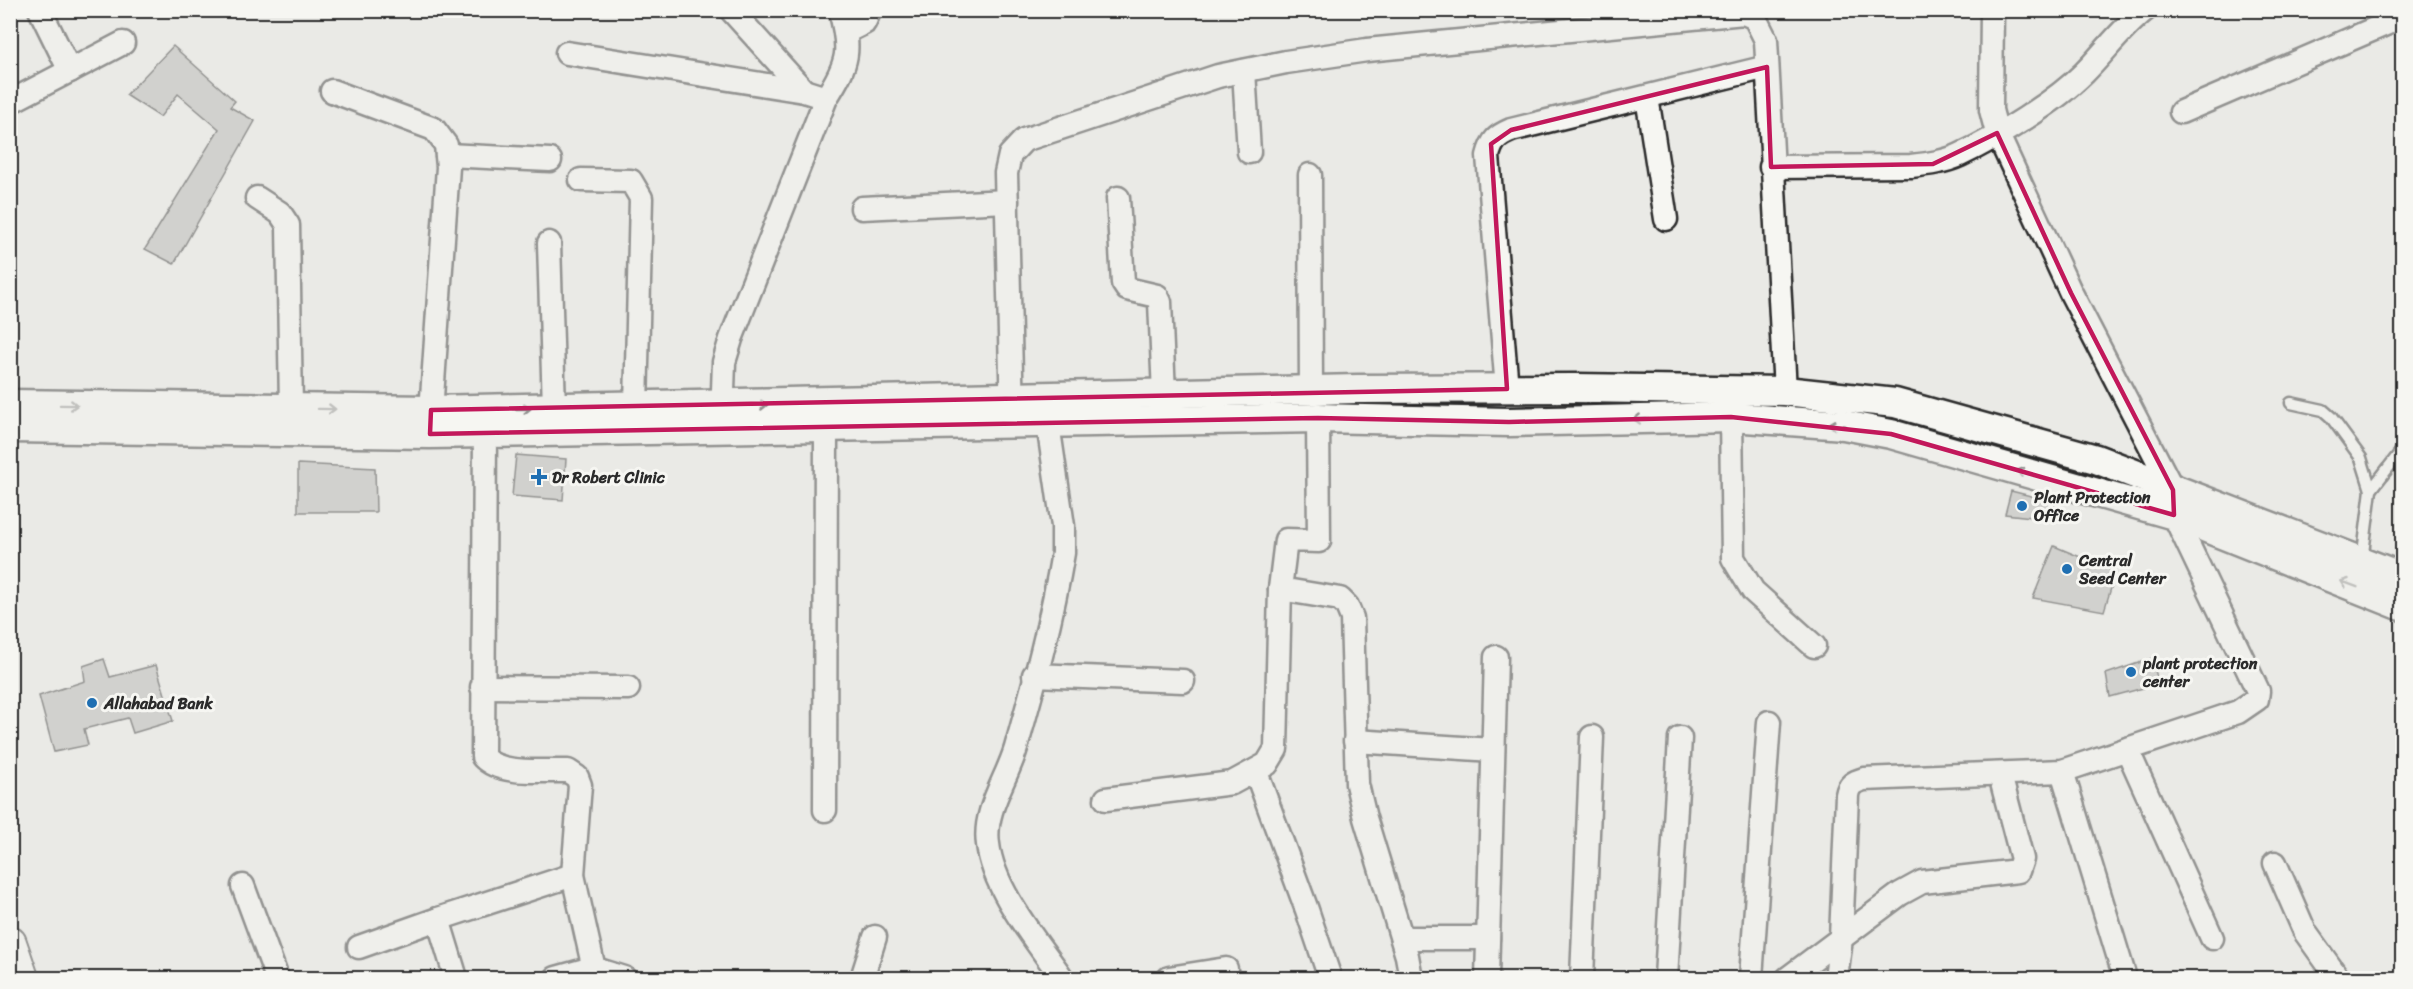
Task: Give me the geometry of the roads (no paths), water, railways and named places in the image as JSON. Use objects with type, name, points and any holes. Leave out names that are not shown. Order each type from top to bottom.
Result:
[{"type":"main road","points":[[10,943],[22,978]]},
{"type":"street","points":[[39,10],[70,71]]},
{"type":"street","points":[[731,10],[804,91]]},
{"type":"street","points":[[722,417],[724,362],[731,339],[825,98],[846,61],[848,46],[843,21],[864,23],[870,10]]},
{"type":"street","points":[[1771,167],[1933,164],[1959,155],[2045,105],[2084,73],[2129,22],[2145,10]]},
{"type":"street","points":[[1836,978],[1849,787],[1864,779],[2062,771],[2238,712],[2257,699],[2258,691],[2173,502],[2071,293],[1997,133],[1991,110],[1994,12]]},
{"type":"street","points":[[1012,411],[1006,173],[1010,155],[1024,140],[1218,76],[1244,71],[1367,50],[1744,13],[1755,18],[1766,40],[1771,167],[1785,391]]},
{"type":"street","points":[[2181,112],[2403,17]]},
{"type":"street","points":[[10,102],[123,43]]},
{"type":"street","points":[[567,53],[804,91],[825,98]]},
{"type":"street","points":[[1507,389],[1488,156],[1491,144],[1497,136],[1511,130],[1767,67]]},
{"type":"street","points":[[1244,71],[1249,152]]},
{"type":"street","points":[[332,91],[434,129],[443,138],[447,155],[431,422]]},
{"type":"street","points":[[1647,97],[1666,219]]},
{"type":"street","points":[[447,155],[550,160]]},
{"type":"street","points":[[1106,799],[1232,783],[1267,764],[1276,749],[1281,589],[1287,540],[1319,541],[1310,175]]},
{"type":"street","points":[[581,180],[631,181],[641,198],[636,407]]},
{"type":"street","points":[[256,198],[280,213],[288,225],[291,408]]},
{"type":"street","points":[[1118,198],[1123,283],[1127,289],[1157,296],[1160,302],[1164,394]]},
{"type":"street","points":[[862,208],[1007,201]]},
{"type":"street","points":[[549,243],[554,408]]},
{"type":"street","points":[[1575,388],[1576,420]]},
{"type":"street","points":[[10,404],[291,408],[431,422],[485,433],[722,417],[1012,411],[1048,423],[1314,404],[1358,390],[1575,388],[1785,391],[1895,403],[2096,459],[2154,479],[2173,502],[2403,606]]},
{"type":"street","points":[[1357,418],[1358,390]]},
{"type":"street","points":[[10,428],[431,422],[554,408],[636,407],[826,428],[1164,394],[1314,404],[1357,418],[1509,422],[1731,417],[1844,426],[1891,434],[2173,502],[2362,561],[2403,577]]},
{"type":"street","points":[[1731,417],[1733,558],[1754,591],[1814,646]]},
{"type":"street","points":[[1048,423],[1063,526],[1063,553],[1016,750],[987,826],[993,866],[1004,891],[1062,978]]},
{"type":"street","points":[[825,810],[826,428]]},
{"type":"street","points":[[485,433],[481,744],[483,757],[489,764],[502,768],[568,771],[577,777],[580,785],[573,875],[594,973]]},
{"type":"street","points":[[1281,589],[1340,599],[1347,606],[1352,618],[1357,784],[1365,818],[1402,938],[1411,978]]},
{"type":"street","points":[[1487,978],[1496,657]]},
{"type":"street","points":[[1034,675],[1183,681]]},
{"type":"street","points":[[482,687],[628,688]]},
{"type":"street","points":[[1751,978],[1769,722]]},
{"type":"street","points":[[1582,978],[1592,738]]},
{"type":"street","points":[[1666,978],[1680,738]]},
{"type":"street","points":[[1355,741],[1493,750]]},
{"type":"street","points":[[2127,749],[2212,938]]},
{"type":"street","points":[[2062,771],[2125,978]]},
{"type":"street","points":[[1256,772],[1330,978]]},
{"type":"street","points":[[1788,978],[1900,894],[1922,882],[2018,871],[2022,860],[2000,775]]},
{"type":"street","points":[[2275,863],[2305,932],[2338,978]]},
{"type":"street","points":[[359,947],[573,875]]},
{"type":"street","points":[[243,886],[277,978]]},
{"type":"street","points":[[438,919],[456,978]]},
{"type":"street","points":[[862,978],[875,937]]},
{"type":"street","points":[[1402,938],[1488,938]]},
{"type":"street","points":[[1169,978],[1226,969]]},
{"type":"street","points":[[556,978],[594,973],[624,978]]},
{"type":"lane","points":[[2291,403],[2312,406],[2331,417],[2361,458],[2371,490],[2362,561]]},
{"type":"lane","points":[[2371,490],[2403,450]]},
{"type":"place","name":"Dr Robert Clinic","points":[[539,477]]},
{"type":"place","name":"Plant Protection Office","points":[[2022,506]]},
{"type":"place","name":"Central Seed Center","points":[[2067,569]]},
{"type":"place","name":"plant protection center","points":[[2131,672]]},
{"type":"place","name":"Allahabad Bank","points":[[92,703]]}]
